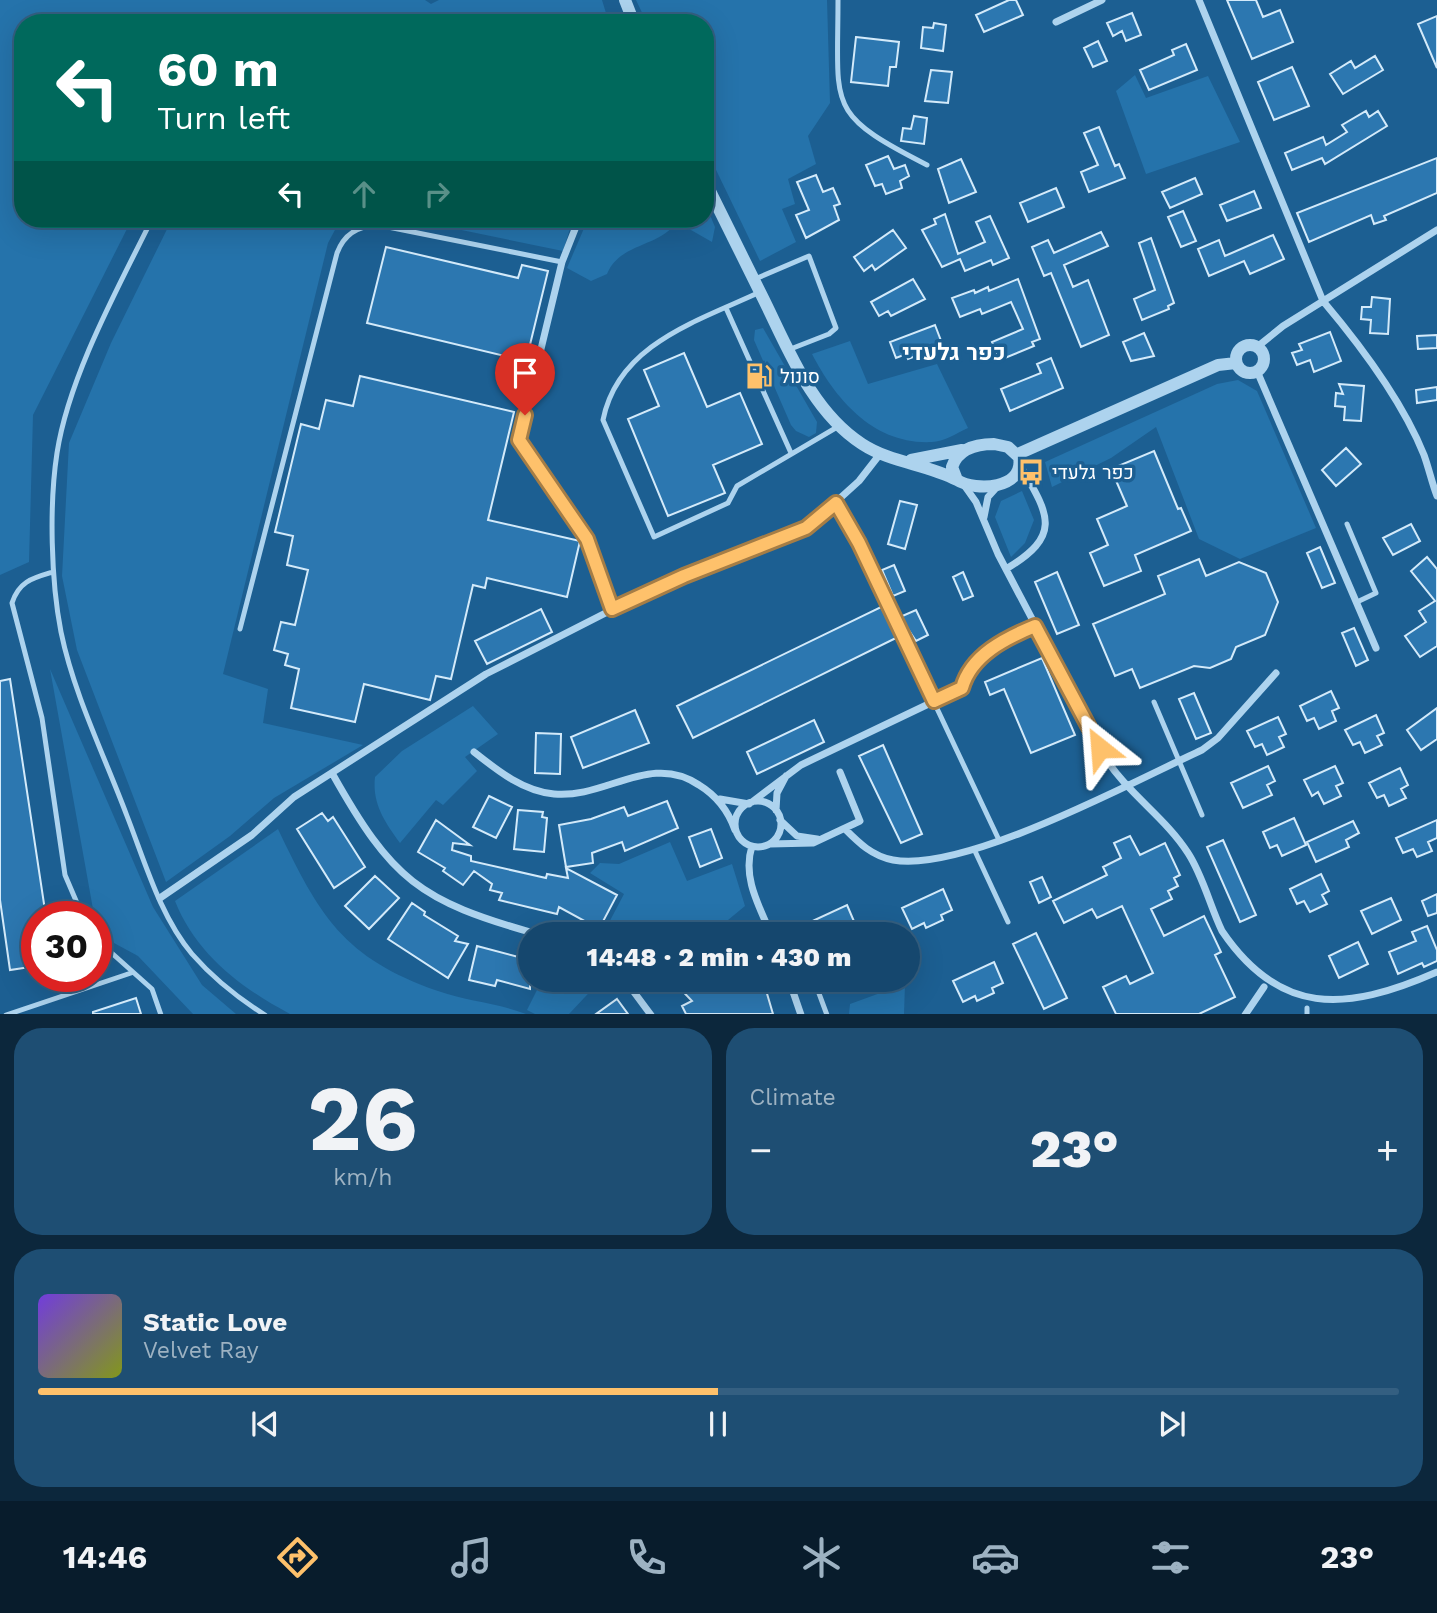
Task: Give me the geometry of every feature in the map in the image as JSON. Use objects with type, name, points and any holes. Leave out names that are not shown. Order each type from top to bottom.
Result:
[{"type":"street","points":[[1056,22],[1102,0]]},
{"type":"street","points":[[1199,0],[1323,301],[1353,337],[1398,409],[1423,454],[1437,496]]},
{"type":"street","points":[[714,199],[788,350],[818,400],[839,426],[863,445],[880,454],[961,482],[983,488],[1000,484],[1012,477],[1019,459],[1219,365],[1236,363]]},
{"type":"street","points":[[575,228],[562,262],[519,440],[587,539],[612,609]]},
{"type":"street","points":[[1256,347],[1283,326],[1437,230]]},
{"type":"street","points":[[1236,363],[1240,349],[1248,345],[1256,347],[1264,360],[1257,371]]},
{"type":"street","points":[[1236,363],[1244,372],[1257,371]]},
{"type":"street","points":[[1257,371],[1376,648]]},
{"type":"street","points":[[902,460],[999,444],[1019,459],[1041,503],[1046,528],[1038,546],[1006,569]]},
{"type":"street","points":[[972,447],[960,454],[953,463],[952,470],[976,502],[1006,569],[1104,756],[1125,785],[1184,847],[1232,950],[1274,995]]},
{"type":"street","points":[[160,898],[252,835],[294,797],[486,674],[612,609],[684,576],[806,528],[859,481],[880,454]]},
{"type":"street","points":[[984,521],[988,497],[1000,484]]},
{"type":"street","points":[[736,830],[736,816],[788,772],[962,688],[971,668],[992,649],[1035,626]]},
{"type":"street","points":[[845,828],[873,854],[894,860],[930,860],[974,849],[1202,750],[1218,738],[1276,673]]},
{"type":"street","points":[[474,752],[516,782],[541,792],[587,792],[632,777],[666,773],[696,782],[726,809],[743,842],[752,846],[803,845],[860,821],[840,772]]},
{"type":"street","points":[[332,772],[364,829],[407,878],[439,900],[465,913],[518,928]]},
{"type":"street","points":[[770,844],[778,833],[777,793],[788,772]]},
{"type":"street","points":[[716,798],[769,805],[784,827],[797,836],[825,838]]},
{"type":"street","points":[[752,846],[749,859],[751,883],[766,922]]},
{"type":"street","points":[[1342,1009],[1379,998],[1437,972]]},
{"type":"street","points":[[1245,1014],[1264,987]]},
{"type":"street","points":[[634,992],[651,1014]]},
{"type":"street","points":[[793,992],[801,1014]]},
{"type":"lane","points":[[838,0],[838,86],[844,107],[863,130],[927,165]]},
{"type":"lane","points":[[148,228],[116,292],[68,411],[57,453],[53,572],[61,633],[74,675],[160,898],[191,953],[216,979],[265,1014]]},
{"type":"lane","points":[[240,629],[337,253],[348,234],[359,228]]},
{"type":"lane","points":[[393,228],[562,262]]},
{"type":"lane","points":[[788,350],[829,334],[836,328],[809,256],[757,286],[726,308],[654,342],[630,367],[611,394],[603,420],[654,537],[728,503],[737,486],[839,426]]},
{"type":"lane","points":[[726,308],[791,453]]},
{"type":"lane","points":[[836,503],[859,543],[999,840]]},
{"type":"lane","points":[[1347,524],[1376,593],[1357,602]]},
{"type":"lane","points":[[53,572],[26,580],[15,593],[12,603],[42,718],[65,875],[76,901]]},
{"type":"lane","points":[[1154,702],[1202,815]]},
{"type":"lane","points":[[974,849],[1008,922]]},
{"type":"lane","points":[[112,955],[152,989],[161,1014]]},
{"type":"lane","points":[[6,1014],[131,973]]},
{"type":"lane","points":[[819,992],[827,1014]]},
{"type":"shaded area","points":[[0,0],[425,0],[431,4],[439,0],[602,0],[606,14],[14,14],[14,228],[127,228],[33,415],[29,562],[0,575]]},
{"type":"shaded area","points":[[636,0],[827,0],[830,103],[808,136],[816,164],[788,179],[795,204],[782,209],[796,242],[760,261],[714,166],[714,14],[643,14]]},
{"type":"shaded area","points":[[1135,75],[1146,98],[1208,76],[1240,142],[1146,174],[1116,91]]},
{"type":"shaded area","points":[[714,225],[715,227],[712,242],[689,228],[714,228]]},
{"type":"shaded area","points":[[168,228],[336,228],[328,243],[223,674],[268,689],[263,723],[363,745],[274,798],[230,836],[166,882],[77,650],[62,576],[69,443],[111,343]]},
{"type":"shaded area","points":[[452,228],[570,228],[563,251]]},
{"type":"shaded area","points":[[584,228],[672,228],[661,236],[630,250],[613,264],[607,274],[591,281],[567,268]]},
{"type":"shaded area","points":[[763,328],[817,422],[816,433],[809,437],[796,431],[791,425],[754,340],[755,330]]},
{"type":"shaded area","points":[[850,341],[868,384],[937,364],[968,428],[936,442],[911,441],[875,428],[845,403],[812,354]]},
{"type":"shaded area","points":[[1238,380],[1257,391],[1316,528],[1240,559],[1199,539],[1156,427],[1111,458],[1052,487],[1045,462],[1217,384]]},
{"type":"shaded area","points":[[1022,491],[1034,520],[1025,543],[1011,557],[995,517],[1001,501]]},
{"type":"shaded area","points":[[50,669],[153,907],[202,985],[236,1014],[193,1014],[138,956],[114,943],[112,901],[92,901]]},
{"type":"shaded area","points":[[473,706],[498,734],[465,757],[477,771],[443,805],[436,800],[400,843],[378,804],[375,777],[402,751]]},
{"type":"shaded area","points":[[278,829],[322,909],[356,948],[379,964],[438,991],[526,1014],[290,1014],[254,993],[222,968],[208,953],[184,920],[175,901]]},
{"type":"shaded area","points":[[670,842],[687,881],[732,864],[745,906],[726,922],[609,922],[624,894],[590,873],[600,863],[619,864]]},
{"type":"shaded area","points":[[536,992],[590,992],[569,1014],[535,1014],[527,1010]]},
{"type":"shaded area","points":[[883,992],[905,992],[904,1014],[849,1014],[850,1004]]},
{"type":"building","points":[[1009,0],[1016,0],[1023,15],[984,32],[976,15]]},
{"type":"building","points":[[1227,0],[1256,0],[1263,17],[1280,10],[1293,42],[1252,59]]},
{"type":"building","points":[[1132,13],[1141,35],[1126,41],[1122,31],[1113,36],[1107,23]]},
{"type":"building","points":[[1437,16],[1437,68],[1418,24]]},
{"type":"building","points":[[934,23],[946,25],[943,51],[921,48],[923,27],[933,28]]},
{"type":"building","points":[[856,37],[899,42],[896,67],[890,67],[888,86],[851,82]]},
{"type":"building","points":[[1098,41],[1107,61],[1093,67],[1084,48]]},
{"type":"building","points":[[1186,44],[1197,70],[1149,90],[1140,70],[1174,55],[1172,50]]},
{"type":"building","points":[[1375,56],[1383,70],[1343,94],[1330,74],[1351,61],[1355,68]]},
{"type":"building","points":[[1292,67],[1309,106],[1274,120],[1258,82]]},
{"type":"building","points":[[931,70],[952,72],[948,103],[925,101]]},
{"type":"building","points":[[1366,111],[1369,117],[1378,111],[1387,126],[1325,164],[1322,158],[1292,170],[1285,153],[1323,137],[1326,145],[1347,132],[1342,125]]},
{"type":"building","points":[[914,116],[927,118],[924,144],[901,141],[903,128],[911,129]]},
{"type":"building","points":[[1099,127],[1115,166],[1119,164],[1125,178],[1089,192],[1081,172],[1098,165],[1084,133]]},
{"type":"building","points":[[888,156],[894,169],[905,165],[909,176],[900,181],[902,188],[886,194],[882,184],[875,186],[866,165]]},
{"type":"building","points":[[1437,158],[1437,193],[1384,216],[1386,220],[1374,224],[1371,215],[1309,242],[1297,213]]},
{"type":"building","points":[[961,159],[976,192],[949,203],[938,169]]},
{"type":"building","points":[[816,175],[823,192],[833,188],[840,204],[834,206],[839,220],[806,238],[796,215],[809,210],[797,182]]},
{"type":"building","points":[[1195,178],[1202,194],[1170,208],[1162,192]]},
{"type":"building","points":[[1056,188],[1064,207],[1028,222],[1020,203]]},
{"type":"building","points":[[1254,191],[1261,208],[1227,221],[1220,205]]},
{"type":"building","points":[[1183,211],[1196,241],[1181,247],[1168,217]]},
{"type":"building","points":[[945,214],[958,254],[985,242],[976,222],[990,216],[1009,258],[993,265],[991,260],[965,271],[960,259],[942,267],[922,230],[936,224],[934,219]]},
{"type":"building","points":[[893,230],[906,248],[875,270],[872,265],[864,271],[854,257]]},
{"type":"building","points":[[1101,232],[1108,246],[1064,265],[1073,287],[1088,280],[1109,335],[1081,347],[1051,273],[1044,276],[1032,247],[1048,240],[1054,253]]},
{"type":"building","points":[[1273,235],[1284,259],[1250,274],[1244,261],[1209,276],[1198,249],[1219,240],[1225,256]]},
{"type":"building","points":[[1151,238],[1174,303],[1168,306],[1169,309],[1142,320],[1134,299],[1155,290],[1139,243]]},
{"type":"building","points":[[386,247],[518,278],[522,265],[548,271],[526,361],[367,323]]},
{"type":"building","points":[[913,279],[925,299],[891,316],[888,311],[879,316],[871,302]]},
{"type":"building","points":[[1018,279],[1040,339],[1032,342],[1034,346],[1000,360],[992,342],[1023,329],[1011,302],[982,314],[980,309],[960,317],[952,298],[988,287],[989,291]]},
{"type":"building","points":[[1372,297],[1390,299],[1388,334],[1370,333],[1371,320],[1361,319],[1362,307],[1371,307]]},
{"type":"building","points":[[935,325],[943,346],[908,359],[906,354],[896,358],[890,342]]},
{"type":"building","points":[[1330,332],[1341,361],[1314,372],[1310,360],[1297,365],[1292,353],[1302,350],[1299,344]]},
{"type":"building","points":[[1144,333],[1154,356],[1131,361],[1123,342]]},
{"type":"building","points":[[1437,335],[1437,348],[1418,349],[1417,336]]},
{"type":"building","points":[[684,353],[707,407],[740,393],[762,444],[713,465],[725,493],[668,516],[628,419],[659,406],[644,370]]},
{"type":"building","points":[[1051,358],[1063,388],[1010,411],[1001,389],[1041,373],[1037,364]]},
{"type":"building","points":[[360,376],[514,412],[488,520],[580,541],[567,597],[487,578],[485,588],[473,585],[451,679],[436,676],[430,700],[364,684],[355,722],[291,708],[299,669],[285,665],[288,654],[274,650],[281,622],[295,625],[308,570],[287,565],[293,536],[275,532],[301,424],[319,429],[326,400],[353,406]]},
{"type":"building","points":[[1339,384],[1364,386],[1361,421],[1344,420],[1345,407],[1335,406],[1336,393],[1343,394]]},
{"type":"building","points":[[1437,387],[1437,400],[1417,403],[1416,390]]},
{"type":"building","points":[[1346,448],[1361,464],[1336,486],[1322,470]]},
{"type":"building","points":[[1154,451],[1178,509],[1181,508],[1191,531],[1135,555],[1141,571],[1104,586],[1090,553],[1108,545],[1097,519],[1127,506],[1111,469]]},
{"type":"building","points":[[900,501],[917,505],[905,549],[888,544]]},
{"type":"building","points":[[1411,524],[1420,541],[1393,555],[1383,538]]},
{"type":"building","points":[[1320,547],[1335,583],[1322,588],[1307,553]]},
{"type":"building","points":[[1427,557],[1437,569],[1437,646],[1420,657],[1405,636],[1426,622],[1419,611],[1435,601],[1411,571]]},
{"type":"building","points":[[1199,559],[1206,576],[1239,562],[1266,573],[1278,602],[1265,635],[1236,647],[1231,659],[1210,668],[1194,666],[1140,688],[1132,669],[1115,676],[1093,624],[1165,594],[1158,576]]},
{"type":"building","points":[[894,565],[905,591],[893,596],[882,570]]},
{"type":"building","points":[[963,572],[973,596],[963,600],[953,577]]},
{"type":"building","points":[[1057,572],[1079,625],[1057,634],[1035,582]]},
{"type":"building","points":[[881,607],[898,637],[693,738],[677,706]]},
{"type":"building","points":[[541,609],[552,632],[487,664],[475,641]]},
{"type":"building","points":[[916,610],[928,635],[916,641],[900,617]]},
{"type":"building","points":[[1354,628],[1368,660],[1356,666],[1342,633]]},
{"type":"building","points":[[1042,658],[1075,735],[1031,753],[1004,689],[990,695],[985,682]]},
{"type":"building","points":[[10,679],[44,901],[21,901],[21,968],[10,970],[0,900],[0,681]]},
{"type":"building","points":[[1331,691],[1339,708],[1332,711],[1336,721],[1319,729],[1314,718],[1307,721],[1300,706]]},
{"type":"building","points":[[1194,693],[1211,733],[1196,739],[1179,699]]},
{"type":"building","points":[[1437,708],[1437,739],[1421,750],[1407,730]]},
{"type":"building","points":[[635,710],[649,743],[583,768],[571,737]]},
{"type":"building","points":[[1376,715],[1384,733],[1377,736],[1382,745],[1365,753],[1360,742],[1353,745],[1345,730]]},
{"type":"building","points":[[1278,717],[1286,734],[1279,737],[1284,747],[1267,755],[1262,744],[1255,747],[1247,731]]},
{"type":"building","points":[[814,720],[824,742],[757,774],[747,752]]},
{"type":"building","points":[[536,733],[561,734],[560,774],[535,773]]},
{"type":"building","points":[[883,745],[922,834],[901,843],[859,756]]},
{"type":"building","points":[[1268,766],[1275,781],[1267,785],[1272,795],[1243,808],[1231,783]]},
{"type":"building","points":[[1335,766],[1343,783],[1336,786],[1341,796],[1324,804],[1318,792],[1312,796],[1304,780]]},
{"type":"building","points":[[1400,768],[1408,785],[1401,789],[1406,798],[1389,806],[1384,795],[1377,798],[1369,783]]},
{"type":"building","points":[[489,796],[512,807],[496,838],[473,827]]},
{"type":"building","points":[[667,801],[678,828],[625,851],[622,842],[592,853],[593,863],[566,867],[559,825],[591,819],[624,807],[628,816]]},
{"type":"building","points":[[518,810],[543,812],[542,817],[547,818],[544,852],[514,849]]},
{"type":"building","points":[[322,813],[328,821],[333,817],[365,867],[334,888],[297,829]]},
{"type":"building","points":[[1294,818],[1306,845],[1282,856],[1277,845],[1270,848],[1263,832]]},
{"type":"building","points":[[436,820],[470,845],[453,843],[452,850],[471,856],[471,861],[546,878],[547,874],[568,878],[566,868],[617,895],[603,922],[586,922],[559,907],[557,914],[499,900],[502,893],[490,890],[492,884],[474,871],[463,885],[443,871],[445,868],[418,852]]},
{"type":"building","points":[[1437,820],[1437,838],[1428,842],[1432,851],[1417,857],[1413,849],[1403,853],[1396,838]]},
{"type":"building","points":[[1353,821],[1359,833],[1346,840],[1349,847],[1316,862],[1307,842]]},
{"type":"building","points":[[711,829],[722,858],[700,867],[689,837]]},
{"type":"building","points":[[1130,836],[1140,855],[1165,843],[1180,875],[1174,878],[1178,886],[1168,891],[1172,899],[1151,909],[1164,936],[1204,916],[1221,952],[1215,955],[1235,997],[1199,1014],[1116,1014],[1103,987],[1126,976],[1130,984],[1153,973],[1122,906],[1097,918],[1092,909],[1064,923],[1053,901],[1107,875],[1103,867],[1121,858],[1114,843]]},
{"type":"building","points":[[1223,840],[1256,915],[1240,922],[1207,847]]},
{"type":"building","points":[[1321,874],[1329,891],[1322,895],[1327,904],[1310,912],[1304,901],[1297,904],[1290,889]]},
{"type":"building","points":[[375,876],[399,898],[369,929],[345,906]]},
{"type":"building","points":[[1042,877],[1051,897],[1039,903],[1030,882]]},
{"type":"building","points":[[943,889],[952,910],[941,915],[943,920],[926,928],[924,923],[920,925],[920,922],[909,922],[902,908]]},
{"type":"building","points":[[1437,894],[1437,913],[1428,916],[1422,901]]},
{"type":"building","points":[[1391,898],[1401,920],[1372,934],[1361,911]]},
{"type":"building","points":[[412,903],[425,912],[424,915],[458,936],[455,941],[468,944],[448,978],[388,939]]},
{"type":"building","points":[[847,905],[854,922],[810,922]]},
{"type":"building","points":[[1427,926],[1437,950],[1437,961],[1424,967],[1422,963],[1398,974],[1389,952],[1416,941],[1412,932]]},
{"type":"building","points":[[1036,933],[1067,998],[1044,1009],[1013,944]]},
{"type":"building","points":[[1358,942],[1368,964],[1339,978],[1329,956]]},
{"type":"building","points":[[477,946],[518,957],[518,986],[497,980],[495,986],[469,980]]},
{"type":"building","points":[[994,962],[1003,983],[992,988],[994,993],[977,1001],[975,996],[963,1002],[953,981]]},
{"type":"building","points":[[683,992],[767,992],[773,1014],[686,1014],[682,1006],[692,1001]]},
{"type":"building","points":[[136,998],[141,1014],[93,1014],[93,1012]]},
{"type":"building","points":[[617,999],[628,1014],[596,1014]]},
{"type":"place","name":"סונול","points":[[759,376]]},
{"type":"place","name":"כפר גלעדי","points":[[1031,472]]},
{"type":"district","name":"כפר גלעדי","points":[[954,352]]},
{"type":"route","points":[[525,415],[519,440],[587,539],[612,609],[684,576],[787,538],[806,528],[836,503],[859,543],[934,701],[962,688],[971,668],[992,649],[1035,626],[1100,748]]}]
